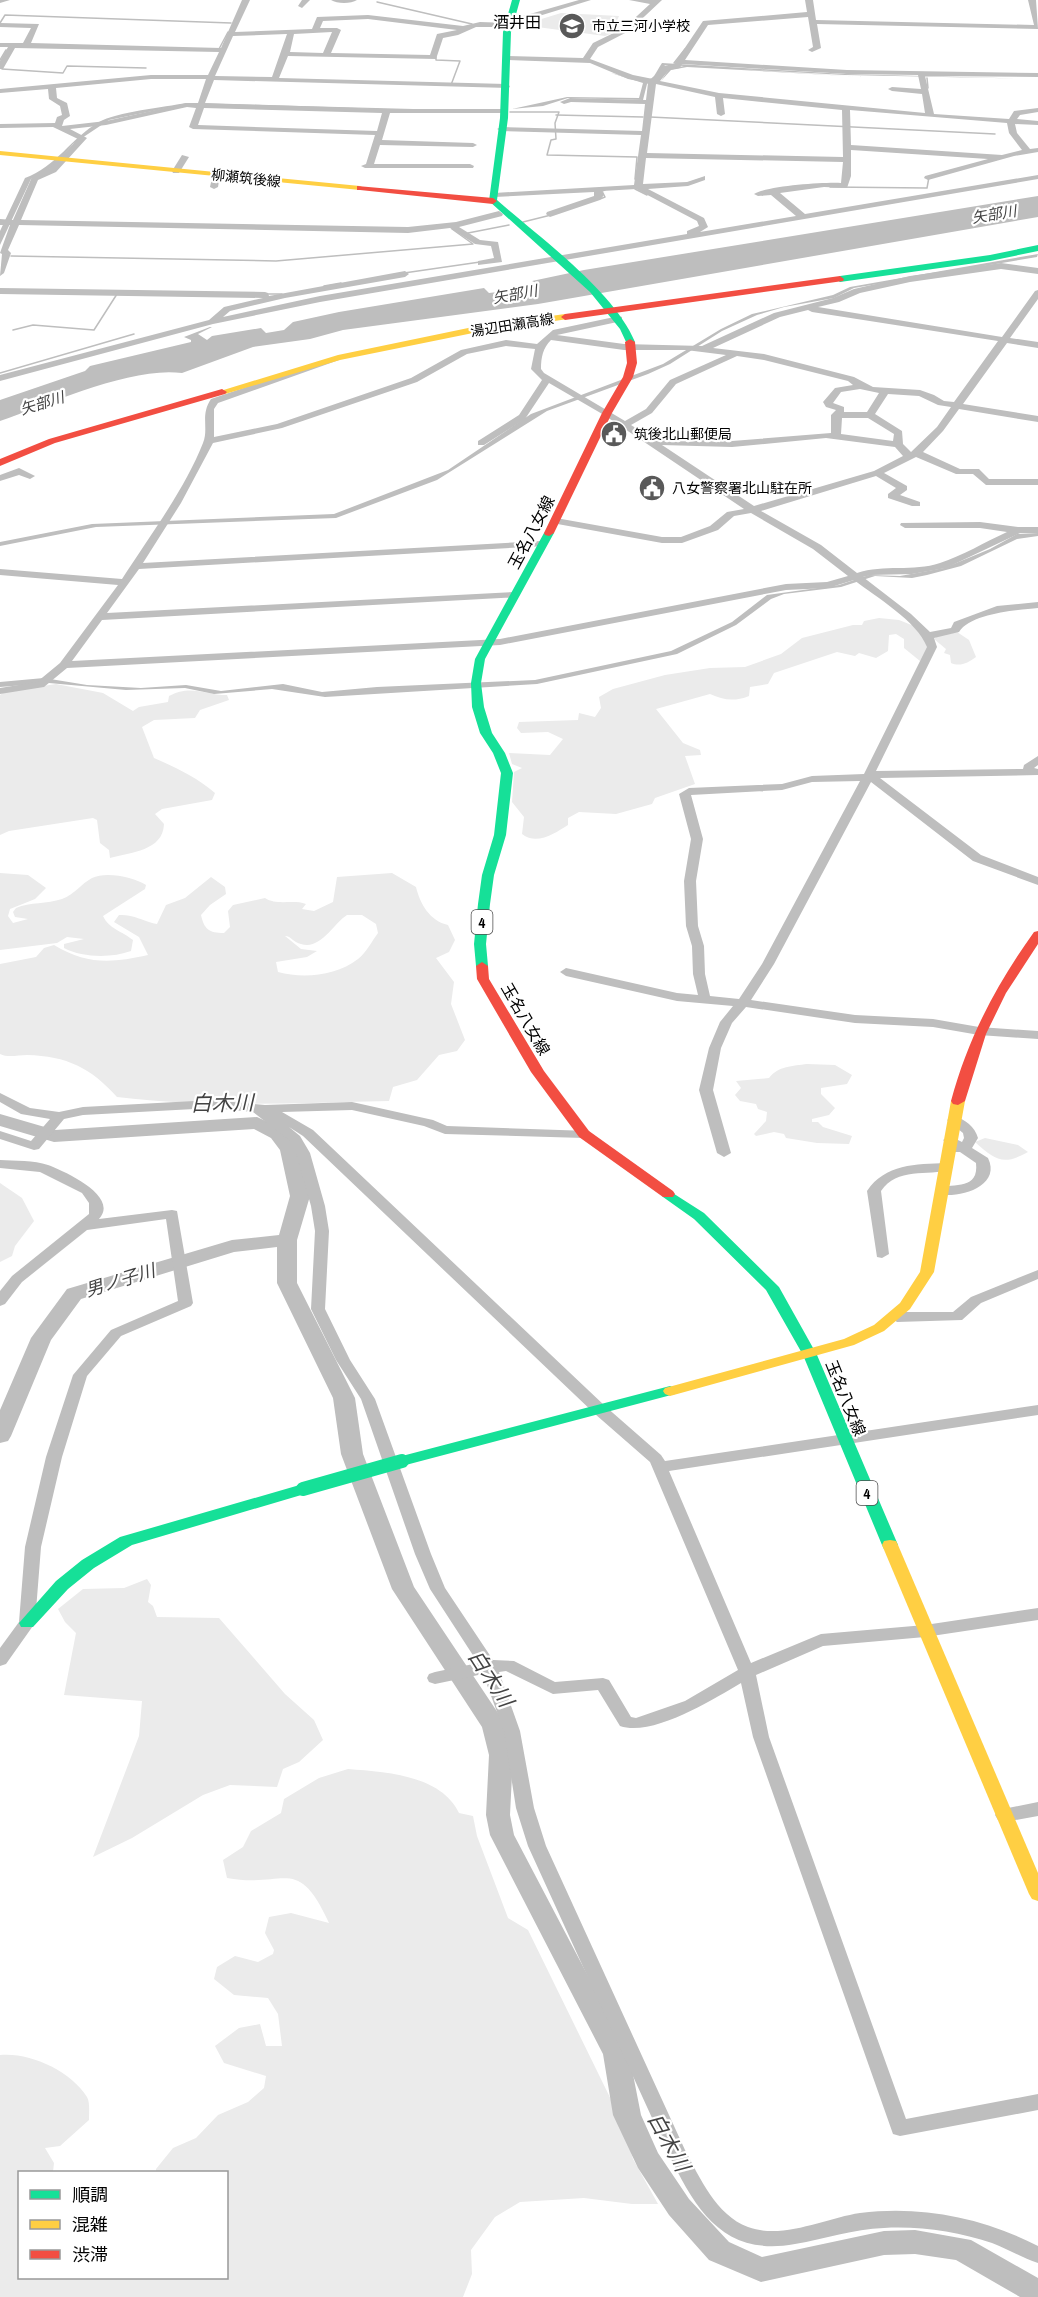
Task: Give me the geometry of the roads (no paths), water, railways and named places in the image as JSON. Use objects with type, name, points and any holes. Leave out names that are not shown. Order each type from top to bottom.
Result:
[{"type":"main road","points":[[516,0],[507,35],[506,86],[495,203],[614,312],[630,337],[631,347]]},
{"type":"main road","name":"柳瀬筑後線","points":[[0,153],[149,172],[176,171],[215,181],[495,203]]},
{"type":"main road","name":"湯辺田瀬高線","points":[[0,462],[52,441],[338,358],[473,330],[990,258],[1038,248]]},
{"type":"main road","name":"玉名八女線","points":[[631,347],[632,363],[626,381],[607,413],[556,520],[480,659],[476,686],[486,733],[499,753],[507,773],[500,835],[488,875],[484,904],[480,944],[483,980],[537,1072],[584,1134],[708,1223],[772,1287],[810,1355],[1038,1894]]},
{"type":"main road","points":[[27,1623],[62,1585],[88,1564],[126,1541],[402,1461],[810,1355],[859,1339],[897,1317],[914,1296],[927,1272],[946,1167],[954,1146],[957,1100],[979,1031],[1005,980],[1038,935]]},
{"type":"street","points":[[0,1],[6,0]]},
{"type":"street","points":[[246,0],[222,50],[193,127],[379,133]]},
{"type":"street","points":[[334,0],[353,0],[351,8],[344,16]]},
{"type":"street","points":[[316,29],[320,18],[344,16],[465,28],[511,23],[587,0]]},
{"type":"street","points":[[633,0],[657,1]]},
{"type":"street","points":[[809,0],[817,48],[812,50]]},
{"type":"street","points":[[678,64],[706,23],[813,18],[1038,27],[1032,0]]},
{"type":"street","points":[[586,60],[592,48],[601,40],[620,34],[657,1]]},
{"type":"street","points":[[0,25],[36,26],[26,45]]},
{"type":"street","points":[[272,28],[287,31]]},
{"type":"street","points":[[285,54],[433,57],[440,36],[457,35],[465,28]]},
{"type":"street","points":[[231,34],[336,30],[326,55]]},
{"type":"street","points":[[275,79],[285,54],[287,31]]},
{"type":"street","points":[[0,45],[222,50]]},
{"type":"street","points":[[0,67],[14,45]]},
{"type":"street","points":[[507,58],[586,60],[651,81],[701,92],[815,108],[846,107],[930,116],[1038,123]]},
{"type":"street","points":[[638,187],[651,81],[666,68],[678,64],[922,75],[1038,75]]},
{"type":"street","points":[[922,75],[924,96],[930,116]]},
{"type":"street","points":[[0,92],[152,77],[506,86]]},
{"type":"street","points":[[52,86],[53,99],[64,105],[66,116],[60,119],[60,127]]},
{"type":"street","points":[[892,89],[924,96]]},
{"type":"street","points":[[691,97],[702,97],[701,92]]},
{"type":"street","points":[[719,95],[721,114]]},
{"type":"street","points":[[564,102],[570,100],[649,102]]},
{"type":"street","points":[[3,136],[2,126],[60,127],[98,124],[187,105],[202,104],[387,111],[503,111]]},
{"type":"street","points":[[758,194],[824,185],[844,186],[847,176],[846,107]]},
{"type":"street","points":[[1033,151],[1013,133],[1011,122],[1017,113],[1038,110]]},
{"type":"street","points":[[387,111],[367,166],[470,166]]},
{"type":"street","points":[[0,273],[7,253],[1,251],[7,222],[35,179],[52,170],[80,137],[60,127]]},
{"type":"street","points":[[501,129],[645,133]]},
{"type":"street","points":[[376,142],[473,145]]},
{"type":"street","points":[[846,147],[1002,157]]},
{"type":"street","points":[[928,178],[1002,157],[1033,151]]},
{"type":"street","points":[[642,155],[846,160]]},
{"type":"street","points":[[176,171],[185,157]]},
{"type":"street","points":[[1020,175],[1038,177]]},
{"type":"street","points":[[575,257],[940,192],[1038,177]]},
{"type":"street","points":[[7,222],[408,230],[452,226],[495,203],[597,189],[688,184],[702,178]]},
{"type":"street","points":[[970,180],[982,186],[999,179]]},
{"type":"street","points":[[0,378],[212,322],[371,289],[558,261],[663,233],[692,232],[704,227],[691,213],[638,187]]},
{"type":"street","points":[[550,214],[597,198],[600,195],[597,189]]},
{"type":"street","points":[[772,191],[804,218]]},
{"type":"street","points":[[900,196],[925,196]]},
{"type":"street","points":[[212,322],[227,309],[285,296],[499,260],[495,244],[478,242],[452,226]]},
{"type":"street","points":[[694,348],[801,307],[910,279],[1001,266],[1038,271]]},
{"type":"street","points":[[0,291],[285,296]]},
{"type":"street","points":[[556,520],[674,541],[714,528],[731,514],[753,510],[878,473],[913,455],[958,406],[1038,293]]},
{"type":"street","points":[[801,307],[1038,345]]},
{"type":"street","points":[[614,312],[556,332],[548,337],[539,347],[536,369],[580,398],[626,424],[753,510],[817,547],[860,578],[928,636],[932,647],[928,660],[868,776],[768,964],[743,1003],[726,1022],[715,1048],[706,1090],[724,1153]]},
{"type":"street","points":[[548,337],[631,347],[694,348],[764,357],[851,379],[860,386]]},
{"type":"street","points":[[209,441],[279,426],[414,380],[464,352],[506,343],[539,347]]},
{"type":"street","points":[[626,424],[649,411],[673,382],[737,354]]},
{"type":"street","points":[[0,691],[44,681],[64,665],[138,566],[209,441],[209,409],[214,401],[318,368],[338,358]]},
{"type":"street","points":[[0,383],[28,371]]},
{"type":"street","points":[[481,443],[522,417],[548,378]]},
{"type":"street","points":[[836,437],[837,415],[841,409],[829,405],[832,396],[844,388],[860,386],[931,394],[942,403],[1038,419]]},
{"type":"street","points":[[870,415],[886,390]]},
{"type":"street","points":[[837,415],[870,415],[899,433],[898,445]]},
{"type":"street","points":[[652,442],[732,444],[811,435],[836,437],[898,445],[913,455],[958,472],[976,471],[986,482],[1038,482]]},
{"type":"street","points":[[0,478],[19,471],[30,476]]},
{"type":"street","points":[[878,473],[903,488],[892,496],[916,504]]},
{"type":"street","points":[[905,525],[980,525],[1038,530]]},
{"type":"street","points":[[64,665],[490,642],[786,587],[828,585],[860,578],[870,572],[912,571],[942,566],[1018,530]]},
{"type":"street","points":[[138,566],[541,544]]},
{"type":"street","points":[[0,572],[125,582]]},
{"type":"street","points":[[99,617],[515,595]]},
{"type":"street","points":[[928,636],[956,630],[958,624],[997,609],[1038,605]]},
{"type":"street","points":[[1034,772],[1028,768],[1030,763],[1038,759]]},
{"type":"street","points":[[705,1000],[699,974],[698,946],[692,926],[690,881],[698,839],[685,794],[689,791],[782,787],[813,778],[1034,772]]},
{"type":"street","points":[[868,776],[977,858],[1038,880]]},
{"type":"street","points":[[566,972],[656,994],[743,1003],[855,1019],[933,1023],[979,1031],[1038,1035]]},
{"type":"street","points":[[0,1097],[26,1111],[57,1119],[83,1111],[213,1104],[261,1109],[352,1106],[428,1123],[445,1130],[584,1134]]},
{"type":"street","points":[[261,1109],[308,1133],[600,1410],[656,1459],[747,1672],[761,1737],[900,2128],[1038,2102]]},
{"type":"street","points":[[261,1109],[295,1139],[303,1153],[318,1206],[322,1231],[318,1309],[343,1360],[368,1399],[423,1554],[438,1588],[488,1667],[512,1731],[525,1808],[537,1846],[677,2153],[699,2196],[734,2230],[757,2238],[780,2238],[831,2225],[864,2220],[918,2219],[980,2231],[1038,2255]]},
{"type":"street","points":[[36,1143],[57,1119]]},
{"type":"street","points":[[954,1120],[969,1131],[970,1142],[954,1146]]},
{"type":"street","points":[[0,1135],[36,1143]]},
{"type":"street","points":[[36,1143],[43,1168]]},
{"type":"street","points":[[942,1191],[964,1191],[983,1176],[983,1161],[954,1146]]},
{"type":"street","points":[[0,1164],[43,1168],[87,1190],[96,1203],[96,1215],[17,1279],[0,1301]]},
{"type":"street","points":[[882,1254],[874,1191],[877,1185],[889,1176],[906,1171],[946,1167]]},
{"type":"street","points":[[0,1660],[27,1623],[33,1547],[54,1457],[80,1375],[116,1333],[186,1303],[184,1275],[172,1214],[81,1226]]},
{"type":"street","points":[[897,1317],[957,1317],[976,1300],[1038,1274]]},
{"type":"street","points":[[660,1467],[1038,1410]]},
{"type":"street","points":[[435,1678],[508,1665],[553,1688],[603,1684],[626,1722],[636,1724],[691,1705],[747,1672],[821,1640],[926,1631],[1038,1614]]},
{"type":"street","points":[[1004,1815],[1038,1809]]},
{"type":"water","points":[[662,63],[845,74],[1038,79],[845,75],[734,69],[864,77],[687,67],[671,70],[661,81],[669,69],[684,66],[665,65],[658,77],[647,84],[643,100],[568,98],[543,106],[512,109],[567,97],[639,98],[643,83],[611,73],[645,80],[654,76]]},
{"type":"water","points":[[186,103],[479,112],[187,104],[109,120],[73,144],[53,167],[31,179],[0,245],[0,231],[25,178],[46,167],[89,129],[117,115]]},
{"type":"water","name":"矢部川","points":[[1038,196],[1038,217],[538,304],[343,330],[310,339],[253,347],[182,373],[162,372],[139,375],[91,388],[0,421],[0,400],[85,371],[90,366],[191,342],[184,337],[210,327],[212,327],[198,334],[207,340],[212,336],[261,328],[266,333],[284,330],[293,322],[339,312],[484,288],[489,293],[515,290],[536,283],[532,281],[584,270]]},
{"type":"water","points":[[1038,254],[1037,257],[854,288],[834,298],[784,307],[757,315],[722,331],[670,364],[547,411],[437,480],[336,518],[96,527],[0,546],[0,542],[92,524],[334,514],[448,470],[531,414],[663,364],[721,329],[752,314],[833,295],[850,287]]},
{"type":"water","points":[[1038,533],[1038,536],[1017,539],[961,566],[927,575],[912,578],[875,576],[841,587],[784,594],[771,599],[736,625],[677,654],[537,684],[325,697],[272,689],[214,694],[185,688],[126,690],[49,683],[0,687],[0,682],[44,678],[87,685],[141,688],[186,685],[221,691],[283,684],[322,692],[377,687],[535,680],[671,651],[732,622],[767,595],[839,585],[869,575],[900,576],[944,568],[990,549],[1017,534]]},
{"type":"waterway","points":[[377,2],[472,24]]},
{"type":"waterway","points":[[0,23],[5,15],[231,23]]},
{"type":"waterway","points":[[219,49],[228,32]]},
{"type":"waterway","points":[[674,63],[685,49]]},
{"type":"waterway","points":[[0,60],[6,50]]},
{"type":"waterway","points":[[436,57],[436,60],[460,61],[451,85]]},
{"type":"waterway","points":[[2,69],[63,73],[67,66],[146,68]]},
{"type":"waterway","points":[[927,78],[928,88]]},
{"type":"waterway","points":[[510,112],[559,112],[558,115]]},
{"type":"waterway","points":[[558,115],[643,117]]},
{"type":"waterway","points":[[558,115],[555,123],[556,139],[551,140],[547,155],[637,157],[635,179]]},
{"type":"waterway","points":[[650,117],[995,134]]},
{"type":"waterway","points":[[830,187],[927,188],[929,177]]},
{"type":"waterway","points":[[635,189],[647,195]]},
{"type":"waterway","points":[[600,199],[605,197],[602,191],[605,190]]},
{"type":"waterway","points":[[523,222],[551,215]]},
{"type":"waterway","points":[[468,233],[509,225]]},
{"type":"waterway","points":[[11,256],[276,261],[473,244],[452,229]]},
{"type":"waterway","points":[[404,273],[480,262]]},
{"type":"waterway","points":[[324,286],[341,283]]},
{"type":"waterway","points":[[13,330],[33,325],[94,330],[117,294]]},
{"type":"waterway","points":[[265,294],[282,294]]},
{"type":"waterway","points":[[0,373],[134,334]]},
{"type":"waterway","name":"白木川","points":[[0,1120],[54,1136],[257,1123],[278,1134],[290,1150],[300,1196],[287,1240]]},
{"type":"waterway","name":"男ノ子川","points":[[0,1436],[41,1338],[74,1294],[232,1246],[287,1240]]},
{"type":"waterway","name":"白木川","points":[[287,1240],[287,1283],[344,1398],[352,1454],[403,1589],[494,1725],[501,1755],[498,1815],[502,1835],[616,2054],[627,2115],[648,2160],[679,2207],[719,2251],[761,2270],[884,2243],[915,2242],[961,2249],[1038,2293]]},
{"type":"place","name":"市立三河小学校","points":[[572,26]]},
{"type":"place","name":"筑後北山郵便局","points":[[614,434]]},
{"type":"place","name":"八女警察署北山駐在所","points":[[652,488]]},
{"type":"district","name":"酒井田","points":[[517,22]]}]
